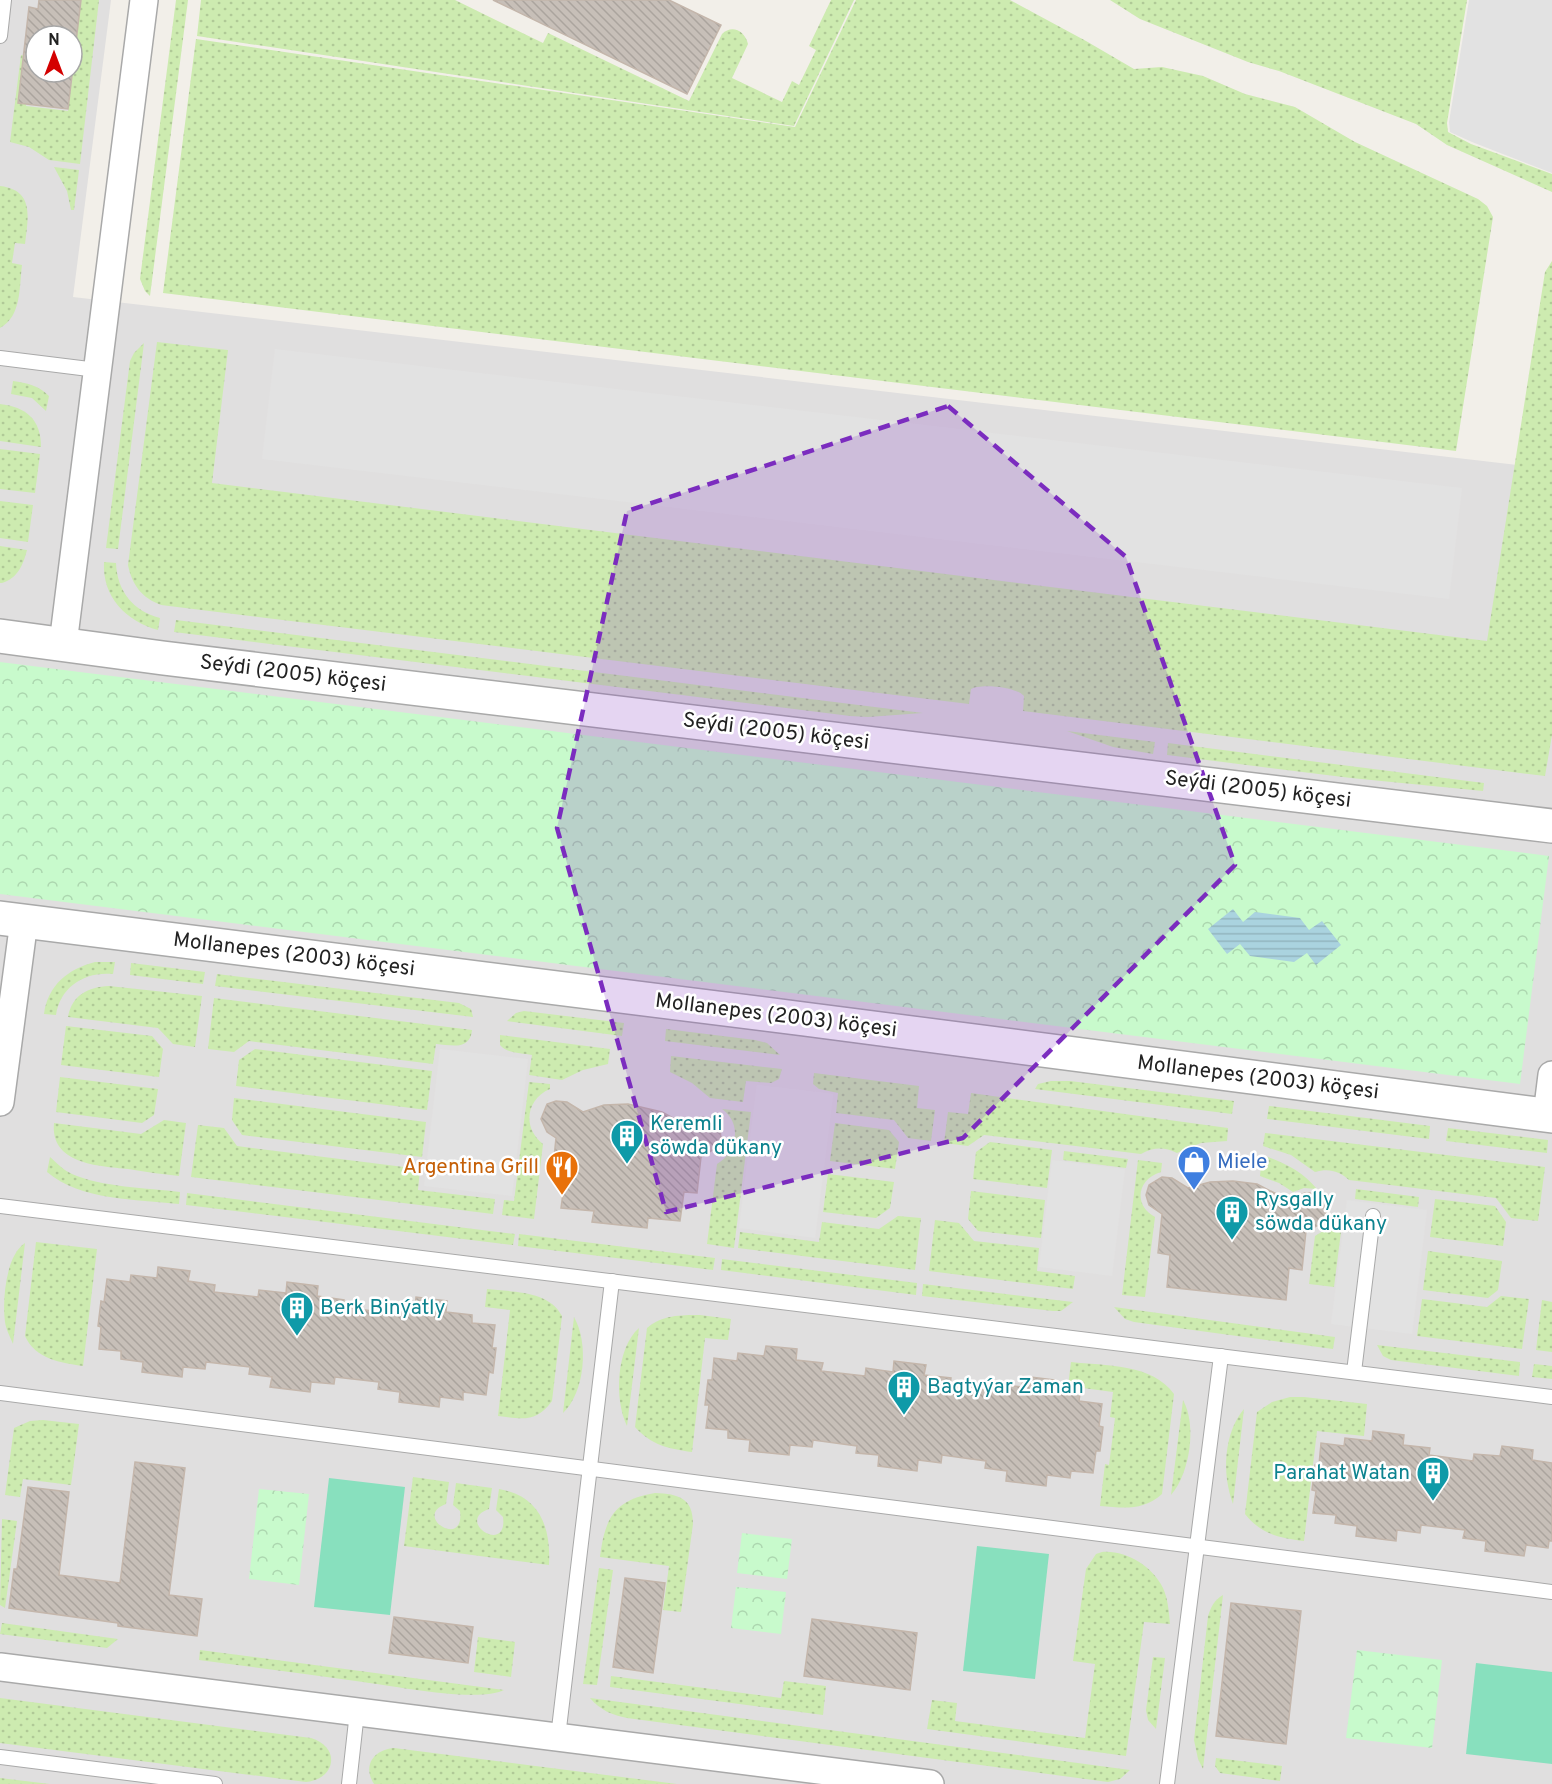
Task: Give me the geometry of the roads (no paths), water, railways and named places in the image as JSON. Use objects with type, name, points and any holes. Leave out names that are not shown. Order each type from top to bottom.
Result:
[{"type":"street","points":[[63,644],[144,0]]},
{"type":"street","name":"Seýdi (2005) köçesi","points":[[0,636],[175,660],[1552,826]]},
{"type":"street","points":[[0,1102],[12,919]]},
{"type":"street","name":"Mollanepes (2003) köçesi","points":[[12,919],[1550,1116]]},
{"type":"street","points":[[1550,1116],[1552,1075]]},
{"type":"street","points":[[0,1667],[930,1784]]},
{"type":"lane","points":[[0,36],[4,0]]},
{"type":"lane","points":[[0,358],[97,370]]},
{"type":"lane","points":[[0,1206],[1552,1396]]},
{"type":"lane","points":[[1354,1372],[1373,1216]]},
{"type":"lane","points":[[558,1737],[612,1281]]},
{"type":"lane","points":[[1167,1784],[1221,1356]]},
{"type":"lane","points":[[0,1393],[1552,1592]]},
{"type":"lane","points":[[349,1784],[357,1712]]},
{"type":"lane","points":[[0,1757],[214,1784]]},
{"type":"water","points":[[1233,909],[1243,922],[1255,912],[1300,918],[1309,930],[1322,921],[1341,945],[1316,965],[1307,953],[1294,962],[1250,956],[1240,944],[1227,954],[1208,929]]},
{"type":"place","name":"Keremli söwda dükany","points":[[627,1165]]},
{"type":"place","name":"Miele","points":[[1194,1191]]},
{"type":"place","name":"Argentina Grill","points":[[562,1196]]},
{"type":"place","name":"Rysgally söwda dükany","points":[[1232,1241]]},
{"type":"place","name":"Berk Binýatly","points":[[297,1337]]},
{"type":"place","name":"Bagtyýar Zaman","points":[[904,1416]]},
{"type":"place","name":"Parahat Watan","points":[[1433,1502]]}]
